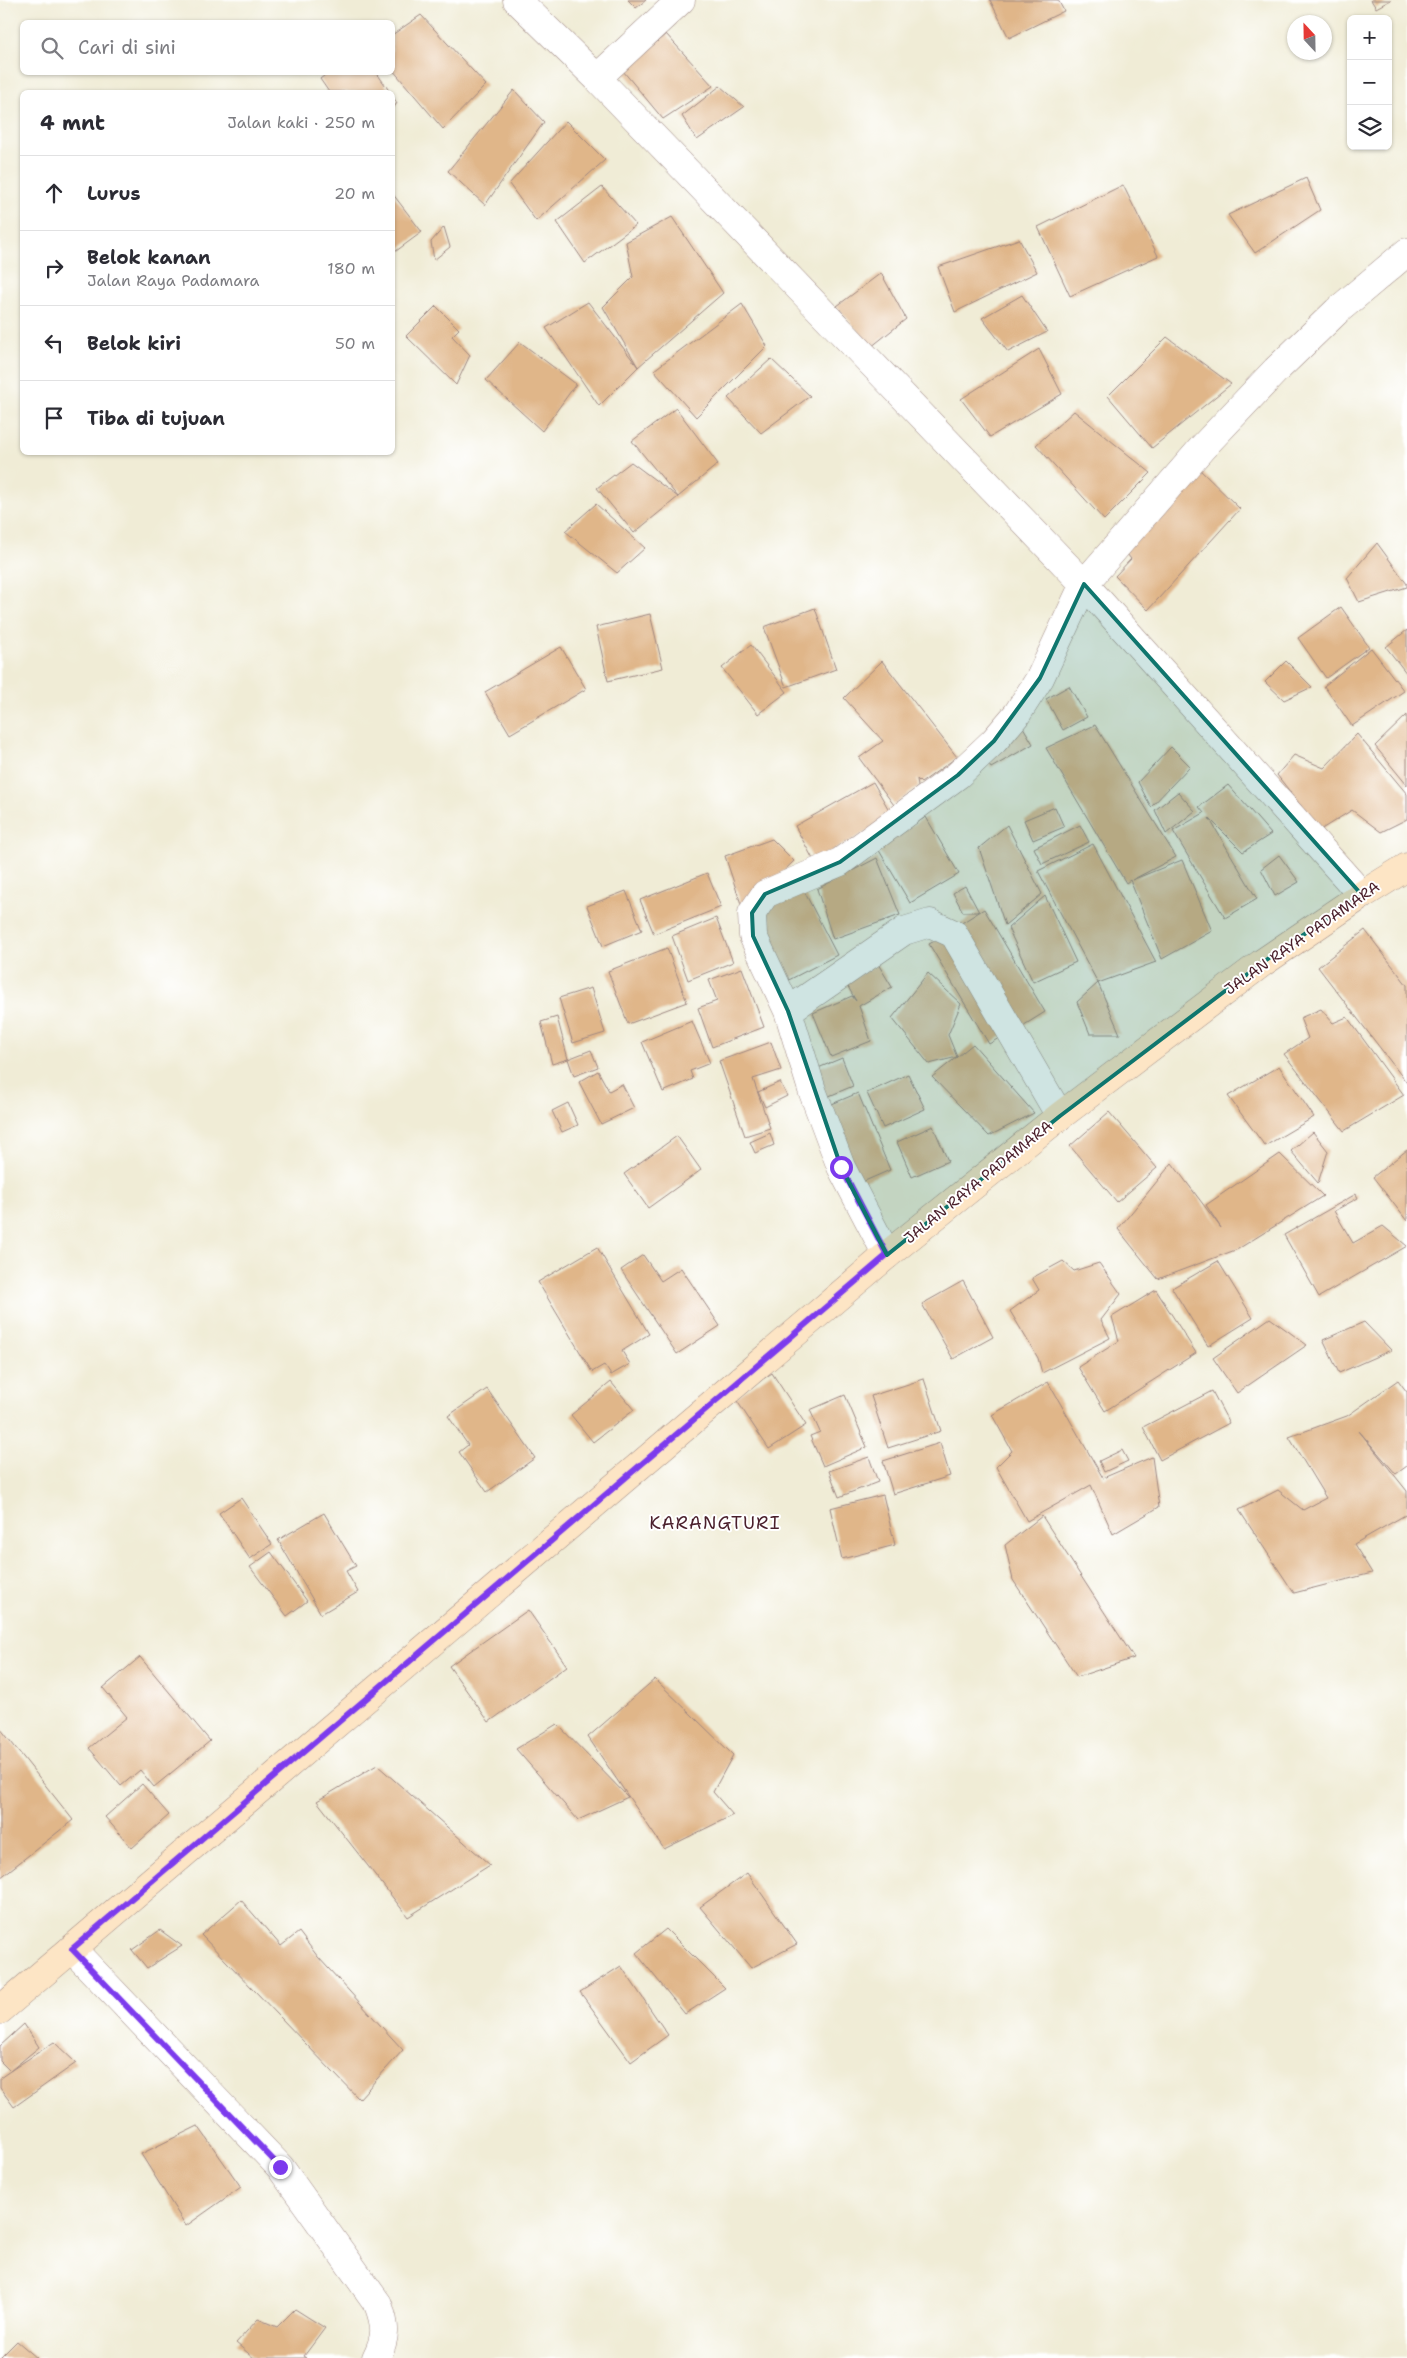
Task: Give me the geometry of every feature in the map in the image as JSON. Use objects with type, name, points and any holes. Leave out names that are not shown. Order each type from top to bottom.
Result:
[{"type":"main road","name":"JALAN RAYA PADAMARA","points":[[0,2010],[887,1255],[1060,1116],[1262,963],[1407,867]]},
{"type":"street","points":[[517,0],[597,78],[1084,584],[1362,895]]},
{"type":"street","points":[[597,78],[682,0]]},
{"type":"street","points":[[887,1255],[841,1167],[812,1090],[788,1011],[753,936],[752,913],[765,894],[840,862],[958,776],[994,741],[1017,714],[1040,678],[1084,584],[1202,448],[1276,370],[1336,312],[1407,252]]},
{"type":"street","points":[[788,1011],[904,931],[930,923],[954,934],[1060,1116]]},
{"type":"street","points":[[72,1949],[280,2167],[378,2304],[385,2322],[384,2343],[376,2358]]},
{"type":"highlighted area","points":[[1084,584],[1362,895],[1262,963],[1060,1116],[887,1255],[841,1167],[788,1011],[753,936],[752,913],[765,894],[840,862],[958,775],[994,741],[1040,678]]},
{"type":"building","points":[[628,0],[646,0],[636,8]]},
{"type":"building","points":[[990,0],[1058,0],[1064,11],[1009,38]]},
{"type":"building","points":[[1371,0],[1391,0],[1376,8]]},
{"type":"building","points":[[421,15],[486,85],[443,129],[395,73],[395,33]]},
{"type":"building","points":[[666,34],[713,86],[663,119],[623,71]]},
{"type":"building","points":[[325,75],[378,75],[389,90],[328,90],[320,79]]},
{"type":"building","points":[[720,86],[744,107],[697,140],[682,116]]},
{"type":"building","points":[[514,90],[544,122],[485,205],[448,171]]},
{"type":"building","points":[[566,121],[605,160],[536,221],[509,184]]},
{"type":"building","points":[[1306,178],[1320,210],[1255,253],[1228,215]]},
{"type":"building","points":[[1123,185],[1158,256],[1070,296],[1038,227]]},
{"type":"building","points":[[602,187],[636,225],[585,263],[557,222]]},
{"type":"building","points":[[395,197],[422,232],[395,252]]},
{"type":"building","points":[[672,217],[723,293],[638,367],[603,307],[633,277],[626,242]]},
{"type":"building","points":[[444,227],[450,247],[434,260],[431,242]]},
{"type":"building","points":[[1019,239],[1037,272],[955,312],[938,267]]},
{"type":"building","points":[[881,273],[906,319],[871,347],[837,306]]},
{"type":"building","points":[[1022,295],[1047,332],[1008,352],[982,318]]},
{"type":"building","points":[[588,302],[638,367],[599,406],[546,328]]},
{"type":"building","points":[[742,304],[767,346],[696,417],[654,370]]},
{"type":"building","points":[[436,306],[459,329],[452,336],[470,355],[456,385],[406,336]]},
{"type":"building","points":[[1167,337],[1231,384],[1152,448],[1108,396]]},
{"type":"building","points":[[520,342],[576,384],[542,431],[486,380]]},
{"type":"building","points":[[1039,349],[1062,394],[990,437],[961,399]]},
{"type":"building","points":[[771,359],[810,396],[761,433],[728,398]]},
{"type":"building","points":[[676,408],[718,464],[678,497],[632,441]]},
{"type":"building","points":[[1074,411],[1151,473],[1104,520],[1036,445]]},
{"type":"building","points":[[631,462],[678,497],[634,533],[597,488]]},
{"type":"building","points":[[1198,468],[1240,509],[1148,610],[1115,576],[1131,559],[1124,550]]},
{"type":"building","points":[[596,504],[645,548],[617,573],[565,531]]},
{"type":"building","points":[[1377,543],[1407,584],[1407,587],[1359,602],[1347,578]]},
{"type":"building","points":[[1341,607],[1369,647],[1326,678],[1298,638]]},
{"type":"building","points":[[815,608],[836,669],[786,687],[764,627]]},
{"type":"building","points":[[650,614],[663,668],[608,681],[596,627]]},
{"type":"building","points":[[1407,630],[1407,674],[1386,647]]},
{"type":"building","points":[[751,645],[787,692],[758,714],[722,668]]},
{"type":"building","points":[[561,647],[586,689],[510,734],[485,692]]},
{"type":"building","points":[[1371,648],[1404,691],[1352,726],[1324,686]]},
{"type":"building","points":[[882,661],[957,757],[921,783],[917,779],[918,787],[894,805],[859,758],[883,741],[844,698]]},
{"type":"building","points":[[1286,661],[1312,687],[1284,700],[1265,682]]},
{"type":"building","points":[[1069,686],[1087,717],[1063,730],[1046,699]]},
{"type":"building","points":[[1407,715],[1407,785],[1375,746]]},
{"type":"building","points":[[1020,722],[1033,744],[991,768],[985,759]]},
{"type":"building","points":[[1095,725],[1176,857],[1132,880],[1182,860],[1212,931],[1162,959],[1130,880],[1126,883],[1046,748]]},
{"type":"building","points":[[1357,734],[1407,794],[1407,819],[1381,832],[1352,810],[1320,830],[1277,775],[1294,755],[1324,768]]},
{"type":"building","points":[[1171,747],[1190,766],[1151,807],[1138,782]]},
{"type":"building","points":[[873,782],[893,817],[814,861],[795,826]]},
{"type":"building","points":[[1228,785],[1271,834],[1243,852],[1209,818],[1257,899],[1225,918],[1173,831],[1204,813],[1199,807]]},
{"type":"building","points":[[1178,792],[1195,811],[1166,834],[1155,810]]},
{"type":"building","points":[[1055,807],[1064,827],[1033,840],[1024,820]]},
{"type":"building","points":[[926,817],[959,874],[910,903],[877,847]]},
{"type":"building","points":[[1007,825],[1042,894],[1005,925],[979,848]]},
{"type":"building","points":[[1080,825],[1089,842],[1042,864],[1034,848]]},
{"type":"building","points":[[772,839],[794,861],[743,910],[725,856]]},
{"type":"building","points":[[1093,844],[1156,962],[1098,983],[1038,871]]},
{"type":"building","points":[[1279,855],[1299,882],[1275,896],[1261,869]]},
{"type":"building","points":[[877,858],[900,915],[833,939],[817,889]]},
{"type":"building","points":[[707,873],[721,907],[654,934],[640,900]]},
{"type":"building","points":[[965,886],[979,912],[963,912],[953,893]]},
{"type":"building","points":[[803,889],[837,955],[783,983],[763,944],[765,909]]},
{"type":"building","points":[[626,891],[642,930],[603,946],[587,906]]},
{"type":"building","points":[[1045,896],[1076,962],[1033,982],[1008,928]]},
{"type":"building","points":[[984,909],[1045,1012],[1021,1027],[960,924]]},
{"type":"building","points":[[716,918],[733,962],[688,980],[672,936]]},
{"type":"building","points":[[1365,930],[1407,985],[1407,1083],[1318,967]]},
{"type":"building","points":[[944,936],[1004,1035],[989,1044],[929,944]]},
{"type":"building","points":[[667,948],[687,1002],[628,1024],[608,971]]},
{"type":"building","points":[[878,964],[892,987],[859,1006],[871,1041],[831,1057],[813,1013],[852,996],[856,1001],[846,983]]},
{"type":"building","points":[[742,968],[764,1027],[712,1047],[698,1008],[717,1001],[709,980]]},
{"type":"building","points":[[928,973],[961,1004],[948,1035],[957,1057],[929,1064],[892,1018]]},
{"type":"building","points":[[1098,983],[1120,1034],[1090,1034],[1077,1002]]},
{"type":"building","points":[[591,988],[605,1033],[573,1043],[559,998]]},
{"type":"building","points":[[1321,1009],[1333,1023],[1347,1017],[1404,1095],[1344,1131],[1284,1054],[1308,1038],[1300,1018]]},
{"type":"building","points":[[557,1017],[568,1059],[552,1064],[541,1022]]},
{"type":"building","points":[[692,1021],[710,1063],[690,1071],[693,1079],[663,1092],[642,1042]]},
{"type":"building","points":[[771,1042],[781,1070],[753,1079],[770,1128],[745,1136],[719,1061]]},
{"type":"building","points":[[973,1044],[1034,1113],[989,1136],[932,1077]]},
{"type":"building","points":[[591,1050],[598,1067],[574,1076],[568,1059]]},
{"type":"building","points":[[842,1058],[853,1086],[822,1099],[811,1071]]},
{"type":"building","points":[[1279,1066],[1314,1117],[1265,1146],[1228,1096]]},
{"type":"building","points":[[598,1071],[609,1091],[622,1084],[634,1108],[601,1124],[579,1082]]},
{"type":"building","points":[[908,1074],[925,1109],[883,1128],[867,1093]]},
{"type":"building","points":[[780,1082],[787,1096],[765,1107],[758,1092]]},
{"type":"building","points":[[858,1093],[890,1170],[858,1184],[820,1109]]},
{"type":"building","points":[[568,1103],[578,1125],[562,1132],[552,1111]]},
{"type":"building","points":[[1109,1112],[1157,1168],[1117,1202],[1070,1146]]},
{"type":"building","points":[[933,1126],[948,1161],[912,1177],[897,1142]]},
{"type":"building","points":[[1313,1132],[1328,1151],[1318,1183],[1291,1151]]},
{"type":"building","points":[[770,1133],[774,1145],[755,1153],[750,1142]]},
{"type":"building","points":[[677,1136],[701,1170],[648,1208],[624,1174]]},
{"type":"building","points":[[1407,1150],[1407,1221],[1373,1177]]},
{"type":"building","points":[[1280,1154],[1323,1196],[1238,1249],[1158,1279],[1118,1229],[1172,1163],[1221,1228],[1206,1205]]},
{"type":"building","points":[[1356,1194],[1358,1198],[1334,1211],[1353,1243],[1383,1226],[1407,1246],[1319,1297],[1284,1235]]},
{"type":"building","points":[[597,1247],[649,1334],[622,1351],[630,1364],[611,1375],[604,1365],[592,1372],[538,1282]]},
{"type":"building","points":[[643,1255],[661,1281],[681,1268],[720,1326],[677,1354],[621,1270]]},
{"type":"building","points":[[1063,1261],[1074,1271],[1099,1263],[1121,1294],[1101,1320],[1110,1338],[1042,1373],[1038,1358],[1010,1311],[1039,1290],[1032,1278]]},
{"type":"building","points":[[1218,1261],[1253,1318],[1208,1346],[1172,1288]]},
{"type":"building","points":[[963,1281],[993,1337],[953,1359],[922,1304]]},
{"type":"building","points":[[1156,1290],[1196,1353],[1105,1411],[1078,1367],[1119,1341],[1112,1317]]},
{"type":"building","points":[[1270,1318],[1307,1345],[1237,1393],[1213,1358]]},
{"type":"building","points":[[1364,1322],[1391,1350],[1339,1373],[1323,1340]]},
{"type":"building","points":[[772,1373],[806,1425],[769,1449],[735,1398]]},
{"type":"building","points":[[924,1379],[941,1431],[888,1448],[871,1396]]},
{"type":"building","points":[[1398,1380],[1407,1392],[1407,1466],[1396,1474],[1359,1431],[1407,1491],[1407,1514],[1354,1544],[1372,1573],[1294,1593],[1239,1510],[1278,1490],[1303,1510],[1326,1498],[1289,1437],[1347,1416]]},
{"type":"building","points":[[611,1382],[634,1410],[593,1442],[571,1415]]},
{"type":"building","points":[[1048,1382],[1103,1478],[1152,1457],[1159,1507],[1113,1534],[1091,1485],[1027,1521],[996,1467],[1012,1451],[992,1415]]},
{"type":"building","points":[[487,1389],[535,1458],[487,1492],[459,1452],[468,1445],[448,1416]]},
{"type":"building","points":[[1212,1391],[1229,1423],[1160,1460],[1143,1427]]},
{"type":"building","points":[[845,1395],[867,1447],[823,1466],[810,1436],[820,1432],[810,1410]]},
{"type":"building","points":[[940,1443],[950,1476],[893,1494],[883,1461]]},
{"type":"building","points":[[1122,1450],[1128,1461],[1104,1472],[1099,1461]]},
{"type":"building","points":[[869,1457],[878,1482],[839,1497],[829,1471]]},
{"type":"building","points":[[883,1495],[895,1545],[842,1559],[830,1508]]},
{"type":"building","points":[[241,1498],[272,1544],[250,1559],[219,1513]]},
{"type":"building","points":[[324,1513],[356,1566],[346,1571],[358,1592],[321,1614],[278,1540]]},
{"type":"building","points":[[1042,1516],[1134,1658],[1077,1677],[1013,1580],[1005,1545]]},
{"type":"building","points":[[271,1552],[307,1601],[287,1616],[250,1567]]},
{"type":"building","points":[[528,1610],[567,1666],[489,1722],[449,1666]]},
{"type":"building","points":[[140,1657],[210,1741],[154,1787],[140,1770],[121,1786],[89,1748],[127,1717],[103,1688]]},
{"type":"building","points":[[655,1679],[733,1755],[713,1792],[733,1815],[664,1849],[588,1737]]},
{"type":"building","points":[[557,1724],[628,1797],[578,1820],[516,1749]]},
{"type":"building","points":[[0,1728],[73,1820],[0,1878]]},
{"type":"building","points":[[377,1765],[490,1865],[408,1917],[317,1801]]},
{"type":"building","points":[[142,1784],[169,1815],[132,1848],[105,1817]]},
{"type":"building","points":[[747,1873],[797,1944],[751,1968],[700,1907]]},
{"type":"building","points":[[241,1900],[281,1946],[299,1932],[318,1957],[403,2050],[359,2099],[201,1935]]},
{"type":"building","points":[[666,1929],[725,1988],[685,2014],[636,1953]]},
{"type":"building","points":[[160,1930],[182,1946],[147,1968],[132,1950]]},
{"type":"building","points":[[621,1966],[668,2035],[631,2062],[580,1992]]},
{"type":"building","points":[[24,2024],[39,2047],[10,2071],[0,2061],[0,2046]]},
{"type":"building","points":[[54,2042],[76,2063],[14,2107],[0,2088],[0,2078]]},
{"type":"building","points":[[198,2126],[241,2187],[186,2226],[141,2154]]},
{"type":"building","points":[[295,2309],[325,2328],[304,2356],[307,2358],[254,2358],[236,2343],[258,2319],[277,2327]]},
{"type":"building","points":[[17,2341],[37,2358],[0,2358]]},
{"type":"district","name":"KARANGTURI","points":[[715,1523]]},
{"type":"route","points":[[280,2167],[72,1949],[887,1255],[841,1167]]}]
